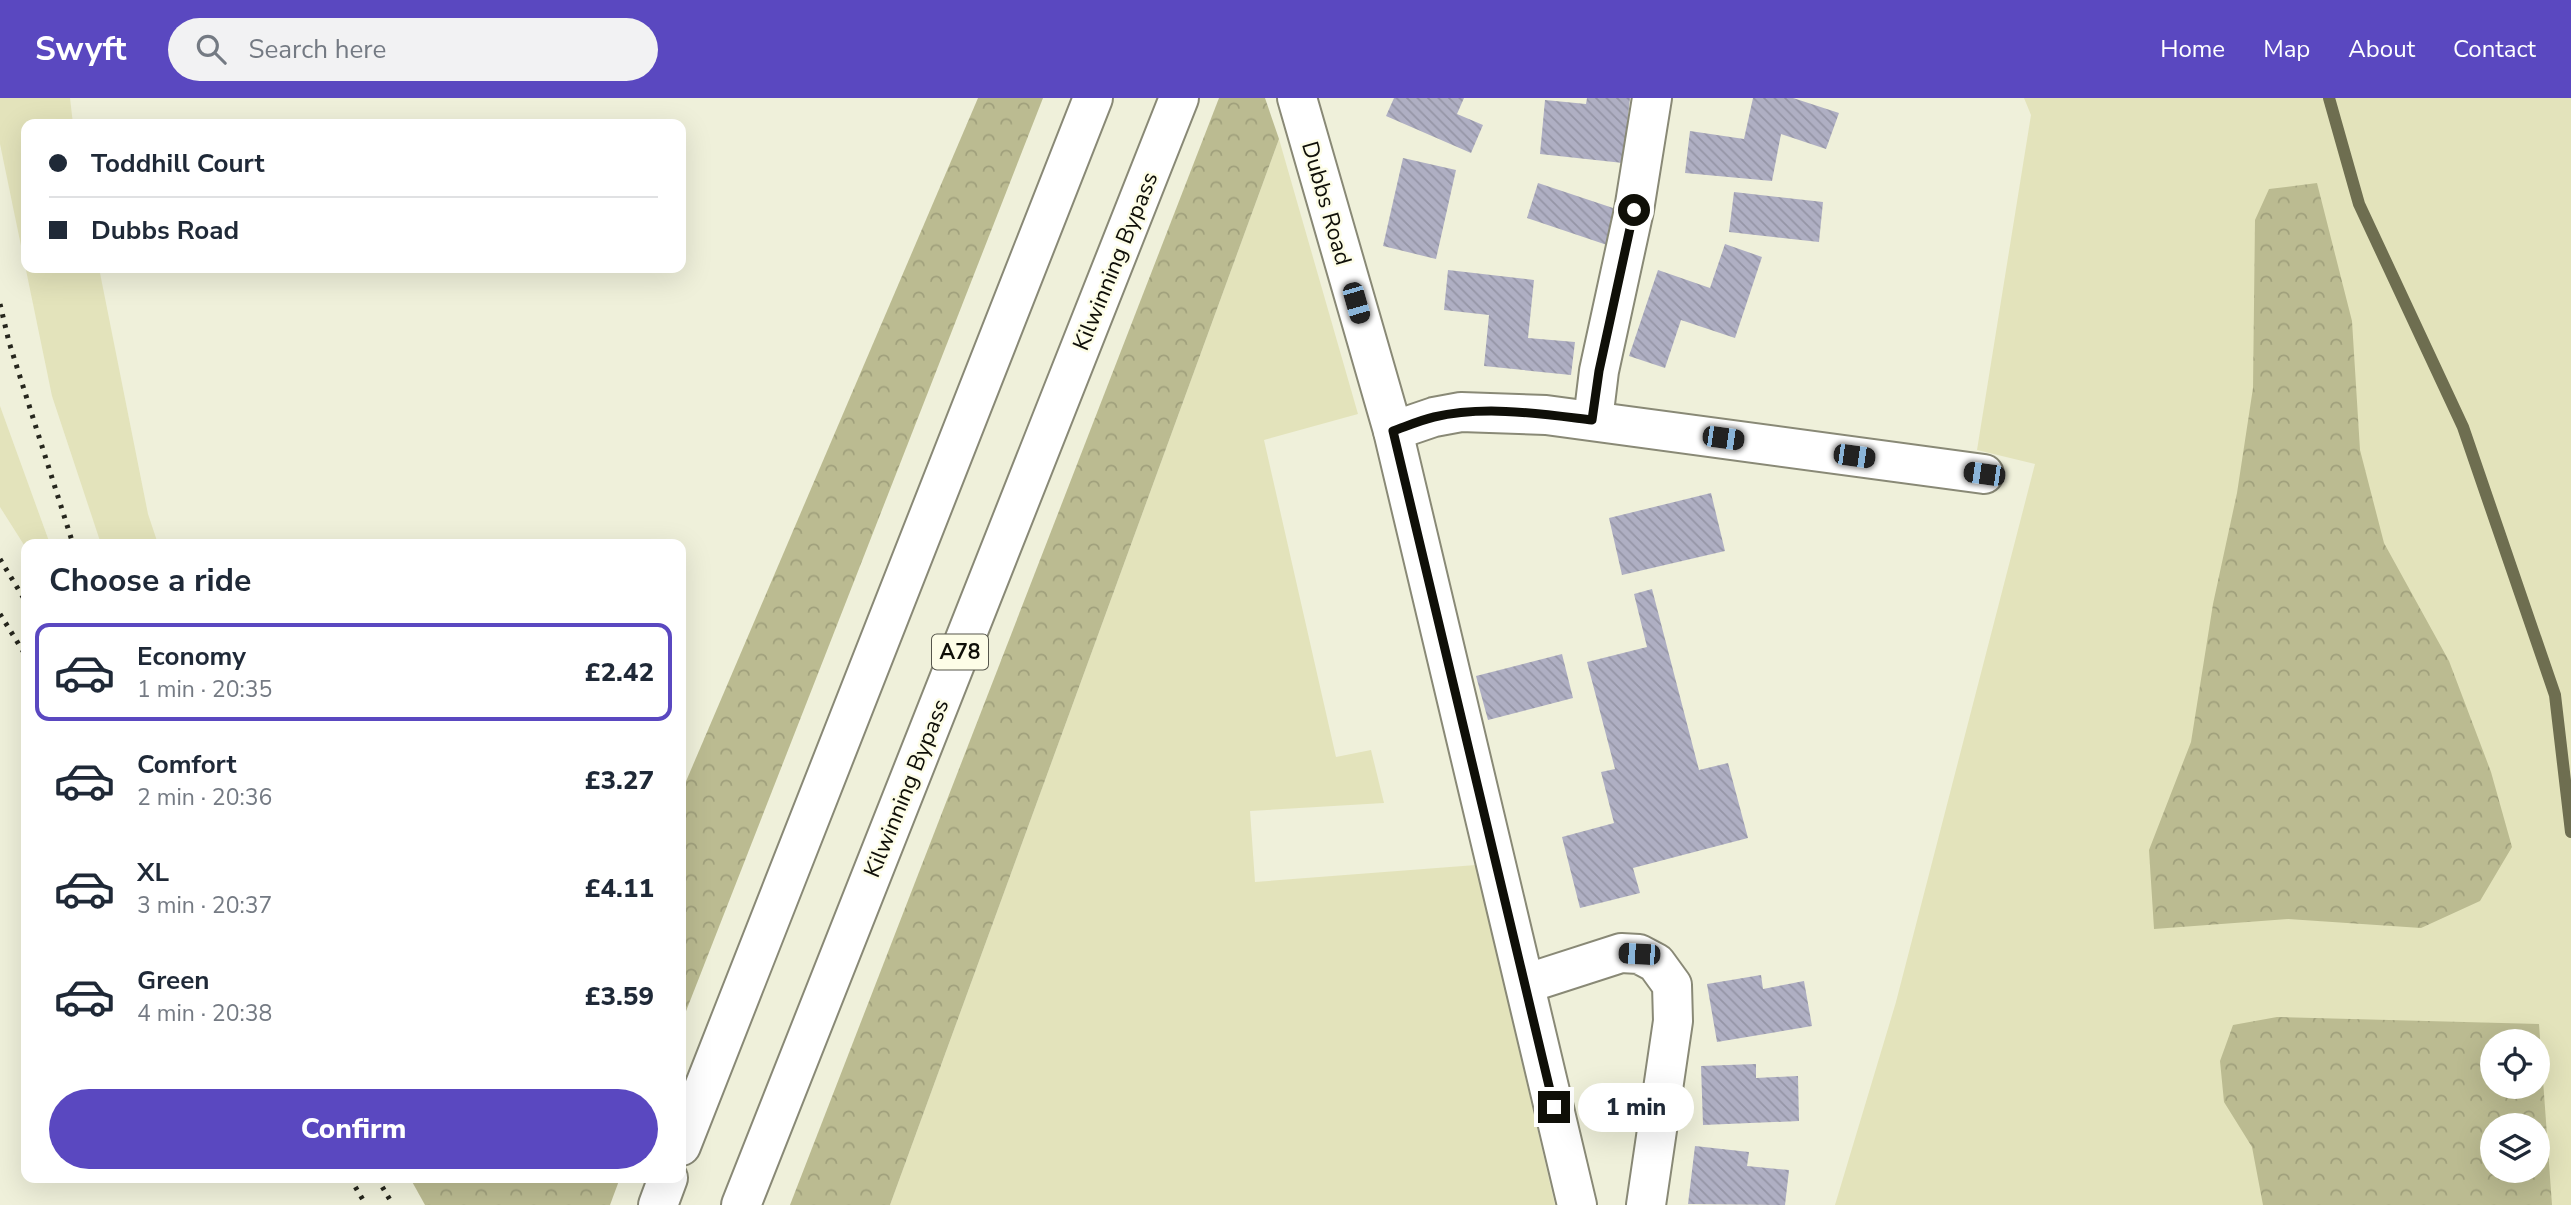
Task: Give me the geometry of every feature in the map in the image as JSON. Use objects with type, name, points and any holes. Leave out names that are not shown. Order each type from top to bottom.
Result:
[{"type":"main road","points":[[686,1133],[1093,98]]},
{"type":"main road","name":"Kilwinning Bypass","points":[[741,1205],[1180,98]]},
{"type":"main road","name":"Dubbs Road","points":[[1297,98],[1393,431],[1577,1205]]},
{"type":"main road","points":[[1592,420],[1599,371],[1634,210],[1652,98]]},
{"type":"main road","points":[[1393,431],[1434,417],[1461,412],[1534,414],[1984,474]]},
{"type":"main road","points":[[1525,984],[1621,953],[1639,954],[1656,963],[1672,985],[1674,1021],[1646,1205]]},
{"type":"main road","points":[[657,1205],[666,1183]]},
{"type":"green space","points":[[0,98],[70,98],[72,119],[21,119],[21,246],[0,144]]},
{"type":"green space","points":[[978,98],[1043,98],[686,1011],[686,781]]},
{"type":"green space","points":[[1219,98],[1265,98],[1279,139],[890,1205],[790,1205]]},
{"type":"green space","points":[[2024,98],[2571,98],[2571,1205],[1835,1205],[1896,1002],[2035,464],[1977,450],[2031,115]]},
{"type":"green space","points":[[1279,139],[1358,414],[1264,440],[1336,757],[1371,750],[1384,803],[1250,811],[1255,882],[1476,865],[1555,1205],[890,1205]]},
{"type":"green space","points":[[2317,183],[2352,321],[2360,450],[2384,543],[2449,661],[2491,772],[2512,847],[2480,901],[2421,928],[2288,919],[2154,929],[2149,850],[2191,742],[2213,604],[2237,493],[2253,388],[2255,220],[2269,189]]},
{"type":"green space","points":[[27,273],[100,273],[148,514],[156,539],[99,539],[52,396]]},
{"type":"green space","points":[[0,406],[48,539],[21,540],[0,507]]},
{"type":"green space","points":[[2277,1017],[2539,1024],[2539,1029],[2480,1029],[2480,1099],[2544,1099],[2545,1113],[2480,1113],[2480,1183],[2550,1183],[2550,1177],[2552,1205],[2263,1205],[2252,1147],[2224,1102],[2220,1061],[2233,1025]]},
{"type":"green space","points":[[413,1183],[618,1183],[610,1205],[425,1205]]},
{"type":"building","points":[[1394,98],[1464,98],[1457,114],[1483,125],[1471,153],[1386,116]]},
{"type":"building","points":[[1587,98],[1630,98],[1623,163],[1540,154],[1545,100],[1586,104]]},
{"type":"building","points":[[1753,98],[1793,98],[1839,113],[1826,149],[1781,134],[1772,181],[1685,173],[1690,131],[1744,139]]},
{"type":"building","points":[[1403,158],[1456,170],[1436,259],[1383,246]]},
{"type":"building","points":[[1538,183],[1622,211],[1610,246],[1527,218]]},
{"type":"building","points":[[1734,192],[1823,202],[1819,242],[1729,232]]},
{"type":"building","points":[[1725,244],[1762,257],[1735,338],[1681,320],[1665,368],[1629,356],[1658,270],[1710,288]]},
{"type":"building","points":[[1448,270],[1534,280],[1528,338],[1575,342],[1571,375],[1484,366],[1489,315],[1444,310]]},
{"type":"building","points":[[1711,493],[1725,551],[1622,575],[1609,518]]},
{"type":"building","points":[[1652,589],[1699,770],[1728,763],[1748,838],[1633,868],[1640,893],[1580,908],[1562,837],[1614,823],[1601,772],[1615,769],[1587,662],[1647,647],[1634,594]]},
{"type":"building","points":[[1562,654],[1573,698],[1488,720],[1476,676]]},
{"type":"building","points":[[1761,975],[1763,989],[1804,981],[1812,1026],[1717,1042],[1707,984]]},
{"type":"building","points":[[1756,1064],[1756,1078],[1798,1076],[1799,1121],[1703,1125],[1701,1066]]},
{"type":"building","points":[[1695,1146],[1749,1152],[1747,1166],[1789,1170],[1785,1205],[1688,1204]]},
{"type":"waterway","points":[[2329,98],[2359,204],[2463,427],[2555,695],[2571,832]]},
{"type":"railway","points":[[0,304],[9,342],[71,539]]},
{"type":"railway","points":[[0,559],[21,594]]},
{"type":"railway","points":[[0,614],[21,648]]},
{"type":"railway","points":[[353,1183],[366,1205]]},
{"type":"railway","points":[[380,1183],[393,1205]]},
{"type":"route","points":[[1554,1107],[1393,431],[1434,417],[1461,412],[1546,415],[1592,420],[1599,371],[1634,210]]}]
